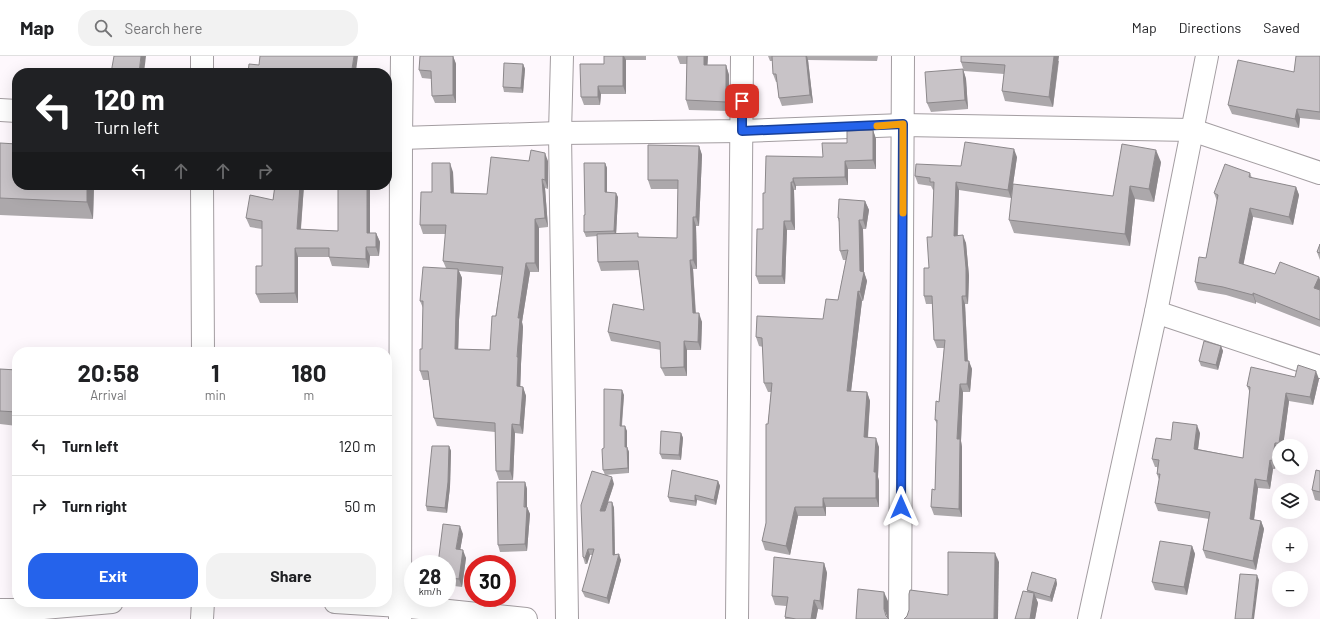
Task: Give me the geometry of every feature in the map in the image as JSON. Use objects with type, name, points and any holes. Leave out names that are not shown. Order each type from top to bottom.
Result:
[{"type":"street","points":[[202,56],[202,68]]},
{"type":"street","points":[[400,612],[394,137],[402,56]]},
{"type":"street","points":[[562,56],[560,133],[567,619]]},
{"type":"street","points":[[737,619],[742,56]]},
{"type":"street","points":[[900,619],[903,56]]},
{"type":"street","points":[[1089,619],[1156,312],[1207,56]]},
{"type":"street","points":[[0,110],[12,111]]},
{"type":"street","points":[[394,137],[742,131],[903,124],[1192,130],[1320,174]]},
{"type":"street","points":[[202,190],[203,347]]},
{"type":"street","points":[[1156,312],[1320,367]]},
{"type":"street","points":[[0,610],[55,607]]},
{"type":"street","points":[[202,619],[203,607]]},
{"type":"street","points":[[368,607],[400,612],[526,619]]},
{"type":"building","points":[[114,56],[141,56],[140,68],[112,68]]},
{"type":"building","points":[[260,56],[354,56],[352,68],[249,68],[249,64],[259,65]]},
{"type":"building","points":[[420,56],[453,56],[453,95],[432,96],[431,71],[419,70]]},
{"type":"building","points":[[604,56],[623,56],[623,86],[598,86],[598,97],[581,97],[580,64],[604,64]]},
{"type":"building","points":[[687,56],[704,56],[704,65],[726,65],[726,102],[686,100]]},
{"type":"building","points":[[772,56],[806,56],[810,95],[779,98],[776,74],[773,74]]},
{"type":"building","points":[[961,56],[1054,56],[1049,97],[1002,91],[1005,65],[961,62]]},
{"type":"building","points":[[1296,56],[1320,56],[1320,112],[1297,109],[1295,119],[1228,105],[1238,60],[1294,72]]},
{"type":"building","points":[[504,63],[523,64],[521,88],[503,87]]},
{"type":"building","points":[[963,69],[965,100],[927,103],[925,72]]},
{"type":"building","points":[[873,130],[873,160],[845,161],[845,177],[793,178],[793,182],[791,182],[791,221],[784,221],[782,276],[756,276],[757,229],[763,229],[763,193],[765,193],[766,156],[823,157],[822,143],[847,143],[847,131]]},
{"type":"building","points":[[965,142],[1014,149],[1008,190],[956,182],[954,236],[963,235],[966,268],[966,296],[962,296],[965,361],[969,361],[967,384],[960,384],[957,439],[960,439],[959,509],[931,507],[932,489],[935,490],[937,420],[935,420],[936,401],[939,402],[945,340],[934,340],[932,296],[924,296],[924,268],[929,268],[927,237],[932,237],[934,182],[930,182],[930,178],[915,176],[916,164],[961,166]]},
{"type":"building","points":[[0,143],[12,144],[12,190],[87,190],[87,202],[0,198]]},
{"type":"building","points":[[1122,144],[1156,150],[1149,189],[1130,186],[1125,234],[1009,220],[1013,184],[1113,196]]},
{"type":"building","points":[[648,145],[699,146],[696,217],[693,217],[693,260],[690,260],[693,313],[699,313],[698,342],[684,341],[684,367],[661,368],[660,342],[608,332],[613,304],[644,310],[638,261],[598,262],[597,234],[638,233],[638,237],[677,238],[678,180],[648,180]]},
{"type":"building","points":[[531,150],[545,153],[545,180],[542,179],[545,218],[535,219],[535,263],[526,263],[518,318],[520,318],[517,357],[517,386],[523,387],[520,425],[512,424],[510,471],[496,471],[495,423],[434,418],[428,371],[420,371],[423,301],[420,301],[423,267],[458,269],[455,349],[490,350],[492,316],[496,316],[503,267],[443,261],[446,225],[420,225],[421,192],[432,192],[432,163],[450,163],[451,193],[487,194],[491,157],[529,161]]},
{"type":"building","points":[[584,163],[605,163],[605,192],[616,193],[614,231],[584,232]]},
{"type":"building","points":[[1225,164],[1250,173],[1249,177],[1296,187],[1289,217],[1250,208],[1239,263],[1275,274],[1280,262],[1319,277],[1314,288],[1320,290],[1320,320],[1253,293],[1253,295],[1223,287],[1195,282],[1199,257],[1206,258],[1218,195],[1214,193]]},
{"type":"building","points":[[274,190],[300,190],[297,229],[338,231],[338,190],[367,190],[367,233],[376,233],[376,247],[366,247],[366,259],[329,257],[329,248],[295,248],[295,293],[256,294],[256,266],[262,266],[262,221],[246,218],[250,195],[273,200]]},
{"type":"building","points":[[839,199],[865,201],[863,220],[859,220],[860,271],[864,272],[860,292],[858,291],[847,391],[867,392],[864,437],[876,438],[874,472],[876,472],[876,498],[823,498],[823,507],[795,507],[786,546],[762,541],[766,523],[766,424],[768,424],[772,383],[764,383],[762,338],[756,337],[757,316],[823,319],[826,299],[838,300],[848,250],[840,251],[838,218]]},
{"type":"building","points":[[1320,244],[1320,253],[1317,252]]},
{"type":"building","points":[[1204,341],[1221,346],[1216,365],[1199,361]]},
{"type":"building","points":[[1298,365],[1316,371],[1310,397],[1286,393],[1280,439],[1272,439],[1272,461],[1270,460],[1267,481],[1255,479],[1250,519],[1261,521],[1253,561],[1203,550],[1210,512],[1155,503],[1160,474],[1157,474],[1159,460],[1152,459],[1156,438],[1171,440],[1173,422],[1197,425],[1194,449],[1243,458],[1250,387],[1247,386],[1251,367],[1295,377]]},
{"type":"building","points":[[0,369],[12,370],[12,412],[0,411]]},
{"type":"building","points":[[604,389],[622,390],[620,426],[625,426],[625,447],[627,447],[628,468],[603,470],[602,449],[604,448]]},
{"type":"building","points":[[661,431],[681,433],[679,455],[660,454]]},
{"type":"building","points":[[432,446],[449,446],[448,482],[445,508],[426,506]]},
{"type":"building","points":[[672,470],[718,481],[714,500],[695,495],[695,501],[668,497]]},
{"type":"building","points":[[1316,470],[1320,471],[1320,492],[1312,490]]},
{"type":"building","points":[[592,471],[612,477],[600,511],[605,511],[608,502],[612,502],[613,555],[619,554],[607,598],[582,591],[594,549],[588,549],[585,558],[583,557],[581,505]]},
{"type":"building","points":[[497,482],[525,482],[524,507],[527,507],[525,544],[498,545]]},
{"type":"building","points":[[443,524],[460,526],[456,549],[463,550],[459,579],[456,579],[456,555],[439,555]]},
{"type":"building","points":[[1160,541],[1192,546],[1184,587],[1152,582]]},
{"type":"building","points":[[948,552],[995,553],[994,619],[904,619],[909,610],[910,590],[948,595]]},
{"type":"building","points":[[774,557],[824,563],[820,601],[814,600],[811,619],[785,617],[788,597],[772,596]]},
{"type":"building","points":[[1032,572],[1056,579],[1050,597],[1027,590]]},
{"type":"building","points":[[1240,574],[1257,575],[1252,619],[1235,619]]},
{"type":"building","points":[[858,589],[884,592],[884,609],[886,616],[889,619],[856,619]]},
{"type":"building","points":[[1023,591],[1034,593],[1030,619],[1015,619]]},
{"type":"slow traffic","points":[[877,126],[903,124],[903,213]]},
{"type":"route","points":[[742,101],[742,131],[903,124],[901,507]]}]
